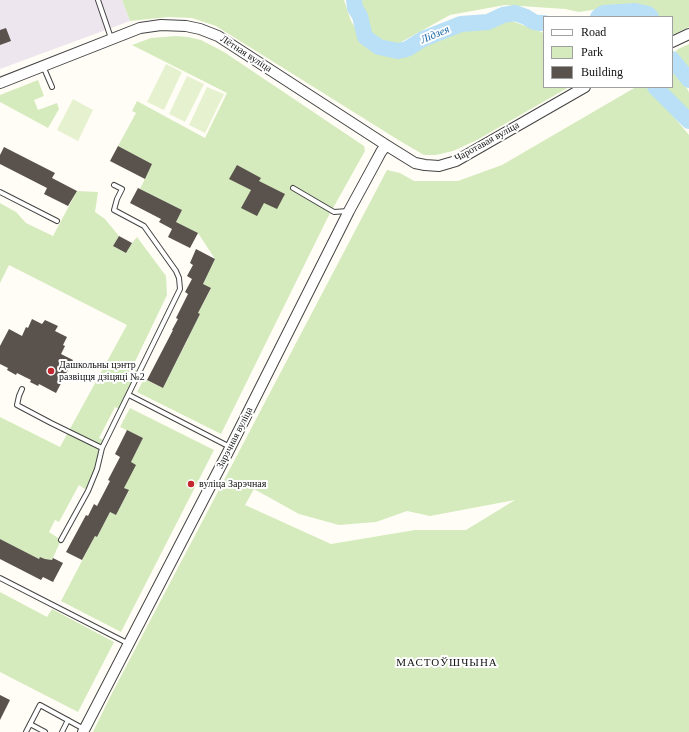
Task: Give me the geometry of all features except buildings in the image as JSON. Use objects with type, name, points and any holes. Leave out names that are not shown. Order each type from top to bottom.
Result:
[{"type":"street","name":"Лётная вуліца","points":[[0,83],[140,28],[160,25],[186,26],[200,29],[218,36],[386,145]]},
{"type":"street","points":[[673,42],[689,34]]},
{"type":"street","name":"Чаротавая вуліца","points":[[386,145],[415,163],[440,166],[456,161],[583,88]]},
{"type":"street","name":"Зарэчная вуліца","points":[[84,731],[349,211],[386,145]]},
{"type":"lane","points":[[98,0],[112,39]]},
{"type":"lane","points":[[43,66],[52,87]]},
{"type":"lane","points":[[62,540],[92,484],[102,448],[180,289],[179,278],[176,271],[144,226],[114,210],[122,188],[114,185]]},
{"type":"lane","points":[[293,188],[334,212],[349,211]]},
{"type":"lane","points":[[0,192],[57,221]]},
{"type":"lane","points":[[22,389],[17,405],[102,448]]},
{"type":"lane","points":[[128,395],[230,447]]},
{"type":"lane","points":[[0,578],[129,644]]},
{"type":"lane","points":[[26,732],[40,705],[68,720],[84,731]]},
{"type":"lane","points":[[62,732],[68,720]]},
{"type":"lane","points":[[30,724],[45,732]]},
{"type":"shaded area","points":[[0,0],[122,0],[130,21],[0,69]]},
{"type":"green space","points":[[122,0],[344,0],[351,21],[362,39],[372,49],[393,57],[411,53],[455,32],[512,21],[543,33],[543,88],[567,88],[477,140],[453,151],[436,155],[424,155],[216,26],[192,18],[168,17],[130,21]]},
{"type":"green space","points":[[359,0],[689,0],[689,27],[673,35],[673,16],[657,16],[646,7],[622,7],[579,12],[565,9],[505,5],[450,15],[394,46],[377,40],[371,33],[362,17]]},
{"type":"green space","points":[[176,36],[201,40],[224,52],[364,146],[365,151],[328,217],[221,434],[137,392],[144,379],[163,388],[200,314],[198,313],[211,289],[203,284],[215,259],[198,233],[176,222],[182,210],[140,189],[152,164],[118,146],[136,113],[132,111],[137,101],[205,138],[227,93],[132,45],[151,38]]},
{"type":"green space","points":[[689,44],[689,71],[673,54],[678,49]]},
{"type":"green space","points":[[166,64],[182,72],[164,110],[147,102]]},
{"type":"green space","points":[[673,68],[689,93],[689,117],[661,88],[673,88]]},
{"type":"green space","points":[[187,76],[204,84],[185,122],[169,114]]},
{"type":"green space","points":[[38,80],[44,96],[34,100],[38,110],[57,103],[59,109],[48,128],[0,102],[0,95]]},
{"type":"green space","points":[[207,87],[224,94],[205,133],[189,125]]},
{"type":"green space","points":[[634,88],[650,88],[689,135],[689,732],[93,732],[387,170],[400,173],[414,181],[458,181],[502,165]],"holes":[[[254,489],[299,514],[339,525],[376,522],[407,511],[430,516],[515,500],[466,530],[415,530],[331,544],[245,505]]]},
{"type":"green space","points":[[73,99],[93,110],[78,141],[57,130]]},
{"type":"green space","points":[[77,191],[98,192],[95,212],[105,219],[119,236],[113,246],[126,253],[137,237],[166,276],[167,295],[132,368],[140,372],[121,410],[115,407],[99,438],[106,441],[88,491],[79,485],[59,522],[55,520],[49,532],[61,540],[52,560],[40,557],[39,559],[0,539],[0,417],[60,447],[127,325],[9,265],[0,283],[0,203],[16,212],[26,223],[53,236]]},
{"type":"green space","points":[[130,408],[214,450],[121,632],[61,601],[95,536],[97,537],[110,512],[116,515],[129,491],[124,488],[131,462],[143,438],[120,427]]},
{"type":"green space","points":[[0,592],[47,617],[52,609],[114,642],[78,712],[0,672]]},
{"type":"waterway","name":"Лідзея","points":[[354,0],[355,8],[360,16],[365,37],[379,47],[398,51],[407,49],[423,39],[461,24],[488,22],[503,15],[515,13],[534,22],[543,23]]},
{"type":"waterway","points":[[600,16],[604,13],[635,11],[648,14],[650,16]]},
{"type":"waterway","points":[[673,60],[689,80]]},
{"type":"waterway","name":"Лідзея","points":[[656,88],[689,121]]},
{"type":"place","name":"Дашкольны цэнтр развіцця дзіцяці №2","points":[[51,371]]},
{"type":"place","name":"вуліца Зарэчная","points":[[191,484]]},
{"type":"district","name":"МАСТОЎШЧЫНА","points":[[447,663]]}]
